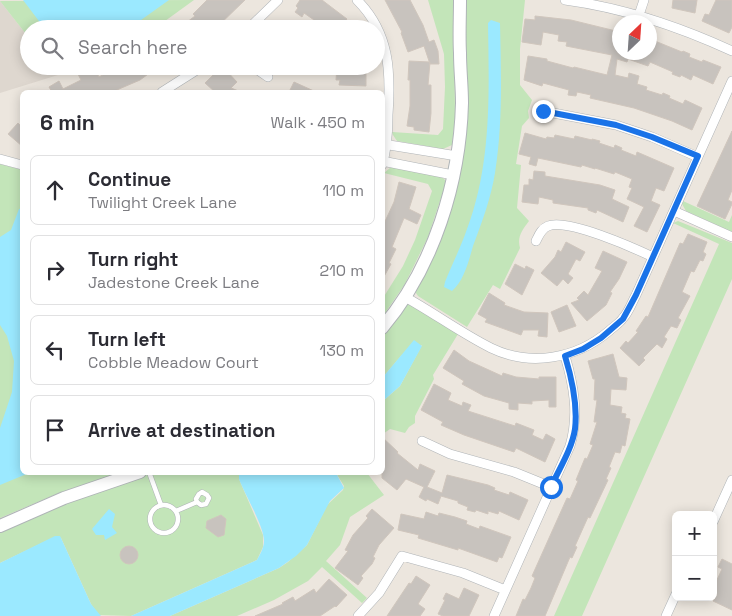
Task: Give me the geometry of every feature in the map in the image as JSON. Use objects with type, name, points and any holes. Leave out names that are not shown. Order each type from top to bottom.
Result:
[{"type":"street","points":[[257,20],[278,0]]},
{"type":"street","points":[[357,0],[372,20]]},
{"type":"street","points":[[385,324],[405,297],[429,251],[454,175],[462,102],[460,0]]},
{"type":"street","points":[[565,0],[617,9],[639,15],[644,0]]},
{"type":"street","points":[[657,20],[700,36],[732,51]]},
{"type":"street","points":[[385,47],[389,62],[390,89],[385,145],[457,156]]},
{"type":"street","points":[[165,90],[189,75]]},
{"type":"street","points":[[405,297],[492,348],[515,356],[542,358],[565,356],[583,349],[623,319],[636,295],[732,81]]},
{"type":"street","points":[[543,111],[616,125],[652,137],[698,156]]},
{"type":"street","points":[[0,159],[20,164]]},
{"type":"street","points":[[385,163],[454,175]]},
{"type":"street","points":[[674,211],[732,238]]},
{"type":"street","points":[[536,241],[542,230],[548,226],[562,225],[605,237],[653,257]]},
{"type":"street","points":[[494,616],[570,446],[575,430],[573,382],[565,356]]},
{"type":"street","points":[[422,441],[450,454],[514,472],[551,487]]},
{"type":"street","points":[[0,526],[64,498],[131,475]]},
{"type":"street","points":[[717,513],[732,480]]},
{"type":"street","points":[[358,616],[379,592],[402,556],[463,573],[506,590]]},
{"type":"street","points":[[666,616],[673,601]]},
{"type":"lane","points":[[150,475],[161,505]]},
{"type":"lane","points":[[176,512],[197,502]]},
{"type":"lane","points":[[161,505],[169,505],[176,512],[178,518],[176,526],[170,532],[161,533],[154,528],[150,519],[153,510],[161,505]]},
{"type":"shaded area","points":[[0,1],[20,27],[20,75],[58,75],[0,93]]},
{"type":"green space","points":[[194,0],[166,20],[20,20],[20,27],[0,1]]},
{"type":"green space","points":[[428,0],[454,0],[455,118],[452,145],[443,149],[397,141],[392,132],[438,135],[443,129],[444,54]]},
{"type":"green space","points":[[466,0],[525,0],[520,49],[520,85],[532,100],[528,111],[529,118],[522,126],[516,164],[521,165],[517,208],[529,221],[524,227],[519,240],[520,248],[500,289],[493,285],[467,327],[418,296],[414,290],[452,197]]},
{"type":"green space","points":[[0,164],[20,169],[20,475],[112,475],[59,493],[0,518]]},
{"type":"green space","points":[[394,167],[442,177],[445,180],[445,186],[428,237],[405,284],[385,313],[385,295],[403,266],[415,240],[432,191],[428,184],[385,173]]},
{"type":"green space","points":[[683,201],[729,222],[732,215],[732,232],[686,211],[682,204]]},
{"type":"green space","points":[[678,221],[732,243],[732,279],[582,616],[554,616],[719,244],[673,223]]},
{"type":"green space","points":[[409,304],[458,334],[433,375],[434,379],[415,416],[415,423],[405,433],[390,429],[385,433],[385,399],[400,386],[422,345],[401,356],[385,375],[385,331],[404,306]]},
{"type":"green space","points":[[146,475],[239,475],[263,535],[263,547],[257,560],[131,616],[98,615],[91,604],[61,538],[57,536],[0,563],[0,530],[98,491]]},
{"type":"green space","points":[[337,475],[369,475],[384,495],[350,517],[340,545],[326,561],[367,598],[362,603],[322,567],[308,581],[274,600],[237,616],[170,616],[279,568],[288,562],[307,545],[327,505],[343,490],[344,486]]},
{"type":"water","points":[[23,0],[169,0],[141,20],[38,20]]},
{"type":"water","points":[[491,20],[500,23],[501,79],[498,154],[489,201],[466,270],[460,282],[452,291],[444,287],[445,282],[465,236],[475,204],[485,153],[489,75],[488,23]]},
{"type":"water","points":[[19,209],[20,475],[24,475],[0,485],[0,428],[12,392],[14,361],[7,336],[0,325],[0,237],[11,230]]},
{"type":"water","points":[[414,340],[422,346],[400,386],[385,399],[385,375]]},
{"type":"water","points":[[239,475],[337,475],[344,488],[330,501],[307,545],[296,556],[279,568],[170,616],[131,616],[257,560],[262,551],[263,535],[258,519],[239,479]]},
{"type":"water","points":[[109,509],[115,514],[112,527],[117,533],[105,540],[104,535],[96,535],[92,529]]},
{"type":"water","points":[[55,536],[60,536],[91,604],[101,616],[0,616],[0,563]]},
{"type":"building","points":[[207,0],[245,0],[224,20],[190,20],[195,16],[193,14]]},
{"type":"building","points":[[300,0],[322,0],[347,19],[314,20],[304,13],[302,17],[295,12],[298,8],[296,6]]},
{"type":"building","points":[[385,0],[410,0],[423,25],[429,42],[434,40],[438,51],[439,64],[430,64],[424,46],[408,52],[402,32]]},
{"type":"building","points":[[673,0],[697,0],[695,13],[672,8]]},
{"type":"building","points":[[716,0],[732,0],[732,27],[729,33],[702,21],[705,14],[709,15]]},
{"type":"building","points":[[535,16],[571,20],[612,30],[612,55],[566,46],[567,42],[558,41],[559,35],[543,32],[541,45],[522,42],[525,19],[535,20]]},
{"type":"building","points":[[657,42],[690,54],[689,57],[721,67],[713,84],[693,75],[691,80],[681,75],[680,77],[650,62],[648,66],[631,60],[657,60]]},
{"type":"building","points":[[612,55],[612,60],[617,60],[615,75],[628,78],[629,73],[639,76],[637,84],[647,87],[646,90],[662,95],[663,93],[683,104],[685,100],[702,108],[692,130],[634,108],[590,98],[591,95],[577,92],[576,96],[568,95],[569,90],[543,83],[542,86],[524,80],[528,56],[547,59],[547,61],[573,68],[607,75]]},
{"type":"building","points":[[409,61],[430,62],[428,85],[431,85],[431,113],[429,132],[414,130],[414,127],[407,126],[410,106]]},
{"type":"building","points":[[78,75],[98,75],[99,77],[103,75],[147,75],[117,90],[51,90],[49,87],[59,81],[63,89],[81,80]]},
{"type":"building","points":[[213,75],[230,75],[237,82],[231,88],[236,90],[213,90],[205,83]]},
{"type":"building","points":[[336,75],[366,75],[366,86],[339,85],[340,80],[336,80]]},
{"type":"building","points":[[294,82],[312,90],[290,90]]},
{"type":"building","points":[[18,123],[20,125],[20,144],[8,134]]},
{"type":"building","points":[[732,131],[732,190],[728,200],[732,204],[725,219],[697,206]]},
{"type":"building","points":[[525,133],[546,139],[547,137],[554,138],[555,135],[574,139],[575,136],[592,139],[614,148],[615,145],[622,148],[621,150],[636,156],[637,152],[674,168],[664,191],[656,188],[651,201],[660,205],[647,232],[634,226],[644,207],[627,199],[632,188],[629,187],[632,179],[615,172],[614,174],[582,165],[581,167],[538,158],[536,166],[529,164],[531,157],[519,154]]},
{"type":"building","points":[[534,171],[545,172],[545,176],[600,185],[615,190],[612,199],[629,207],[623,222],[597,210],[596,213],[588,210],[588,208],[553,203],[553,200],[539,197],[538,204],[522,202],[524,185],[529,185],[529,179],[533,180]]},
{"type":"building","points":[[399,182],[416,187],[409,209],[421,215],[417,224],[404,218],[392,247],[396,249],[389,263],[391,264],[385,275],[385,222],[394,202]]},
{"type":"building","points":[[688,234],[707,242],[703,252],[706,254],[703,261],[700,260],[694,272],[691,271],[682,292],[690,296],[678,318],[681,320],[677,328],[671,326],[664,337],[667,339],[662,348],[657,344],[643,358],[645,360],[639,366],[620,348],[626,341],[628,343],[638,332],[636,331],[646,316],[648,317],[680,243],[683,244]]},
{"type":"building","points":[[566,242],[585,252],[580,261],[576,259],[568,274],[573,278],[568,284],[563,279],[557,286],[541,273],[555,257],[558,250],[561,252]]},
{"type":"building","points":[[603,251],[627,262],[610,292],[612,293],[606,305],[587,321],[571,303],[579,300],[577,298],[584,291],[588,295],[602,271],[595,268]]},
{"type":"building","points":[[515,264],[525,269],[526,266],[534,270],[522,295],[505,284]]},
{"type":"building","points":[[489,293],[505,303],[504,305],[524,312],[548,313],[547,337],[538,336],[539,330],[523,330],[521,335],[485,322],[487,319],[478,314]]},
{"type":"building","points":[[567,305],[576,326],[559,332],[551,312]]},
{"type":"building","points":[[454,350],[469,361],[502,376],[503,373],[516,377],[539,379],[539,377],[556,377],[556,407],[549,407],[549,400],[532,401],[532,404],[518,403],[518,410],[509,409],[509,403],[484,396],[462,384],[464,381],[443,368]]},
{"type":"building","points":[[613,354],[619,377],[627,378],[626,390],[611,389],[610,405],[622,407],[621,413],[626,414],[625,418],[630,419],[625,446],[622,445],[620,453],[615,452],[606,479],[608,480],[590,518],[588,517],[575,546],[577,547],[572,558],[570,557],[545,616],[516,616],[523,599],[525,600],[531,588],[535,578],[532,576],[567,498],[570,499],[585,458],[587,459],[593,445],[590,444],[597,422],[594,422],[597,400],[594,400],[595,379],[593,379],[588,361]]},
{"type":"building","points":[[434,384],[451,393],[448,400],[462,406],[463,402],[471,405],[468,411],[515,426],[516,423],[534,430],[532,435],[543,440],[546,434],[555,439],[545,462],[516,448],[514,452],[441,425],[443,422],[421,410]]},
{"type":"building","points":[[385,440],[397,453],[418,470],[420,464],[435,471],[427,487],[442,493],[447,475],[488,485],[495,488],[494,490],[509,495],[510,492],[528,500],[519,520],[499,511],[498,514],[488,511],[488,514],[476,510],[475,512],[467,510],[468,507],[458,503],[458,501],[441,496],[438,504],[427,499],[426,501],[419,497],[424,487],[406,479],[397,490],[382,478],[382,475],[385,475]]},
{"type":"building","points":[[372,509],[394,528],[379,545],[372,564],[361,576],[363,578],[358,585],[335,568],[348,551],[345,550],[353,535],[368,518],[366,516]]},
{"type":"building","points":[[426,512],[438,516],[439,513],[455,517],[467,521],[466,524],[479,529],[480,526],[511,537],[502,558],[499,557],[497,562],[458,548],[458,550],[418,538],[419,535],[398,530],[401,514],[424,519]]},
{"type":"building","points":[[221,515],[226,519],[224,535],[218,537],[206,528],[207,521]]},
{"type":"building","points":[[125,546],[133,546],[138,551],[136,562],[125,564],[120,559],[120,551]]},
{"type":"building","points":[[722,559],[732,564],[732,610],[713,601],[717,601],[717,580],[722,569],[718,567]]},
{"type":"building","points":[[416,576],[430,585],[418,604],[425,609],[420,616],[387,616],[409,583],[411,584]]},
{"type":"building","points":[[329,579],[347,595],[336,607],[320,616],[255,616],[283,604],[293,597],[295,601],[314,589],[316,593]]},
{"type":"building","points":[[464,588],[479,595],[469,616],[443,616],[438,614],[445,600],[443,599],[446,593],[459,599]]},
{"type":"route","points":[[543,111],[616,125],[652,137],[698,156],[636,295],[623,319],[601,338],[583,349],[565,356],[573,382],[575,430],[570,446],[551,487]]}]
